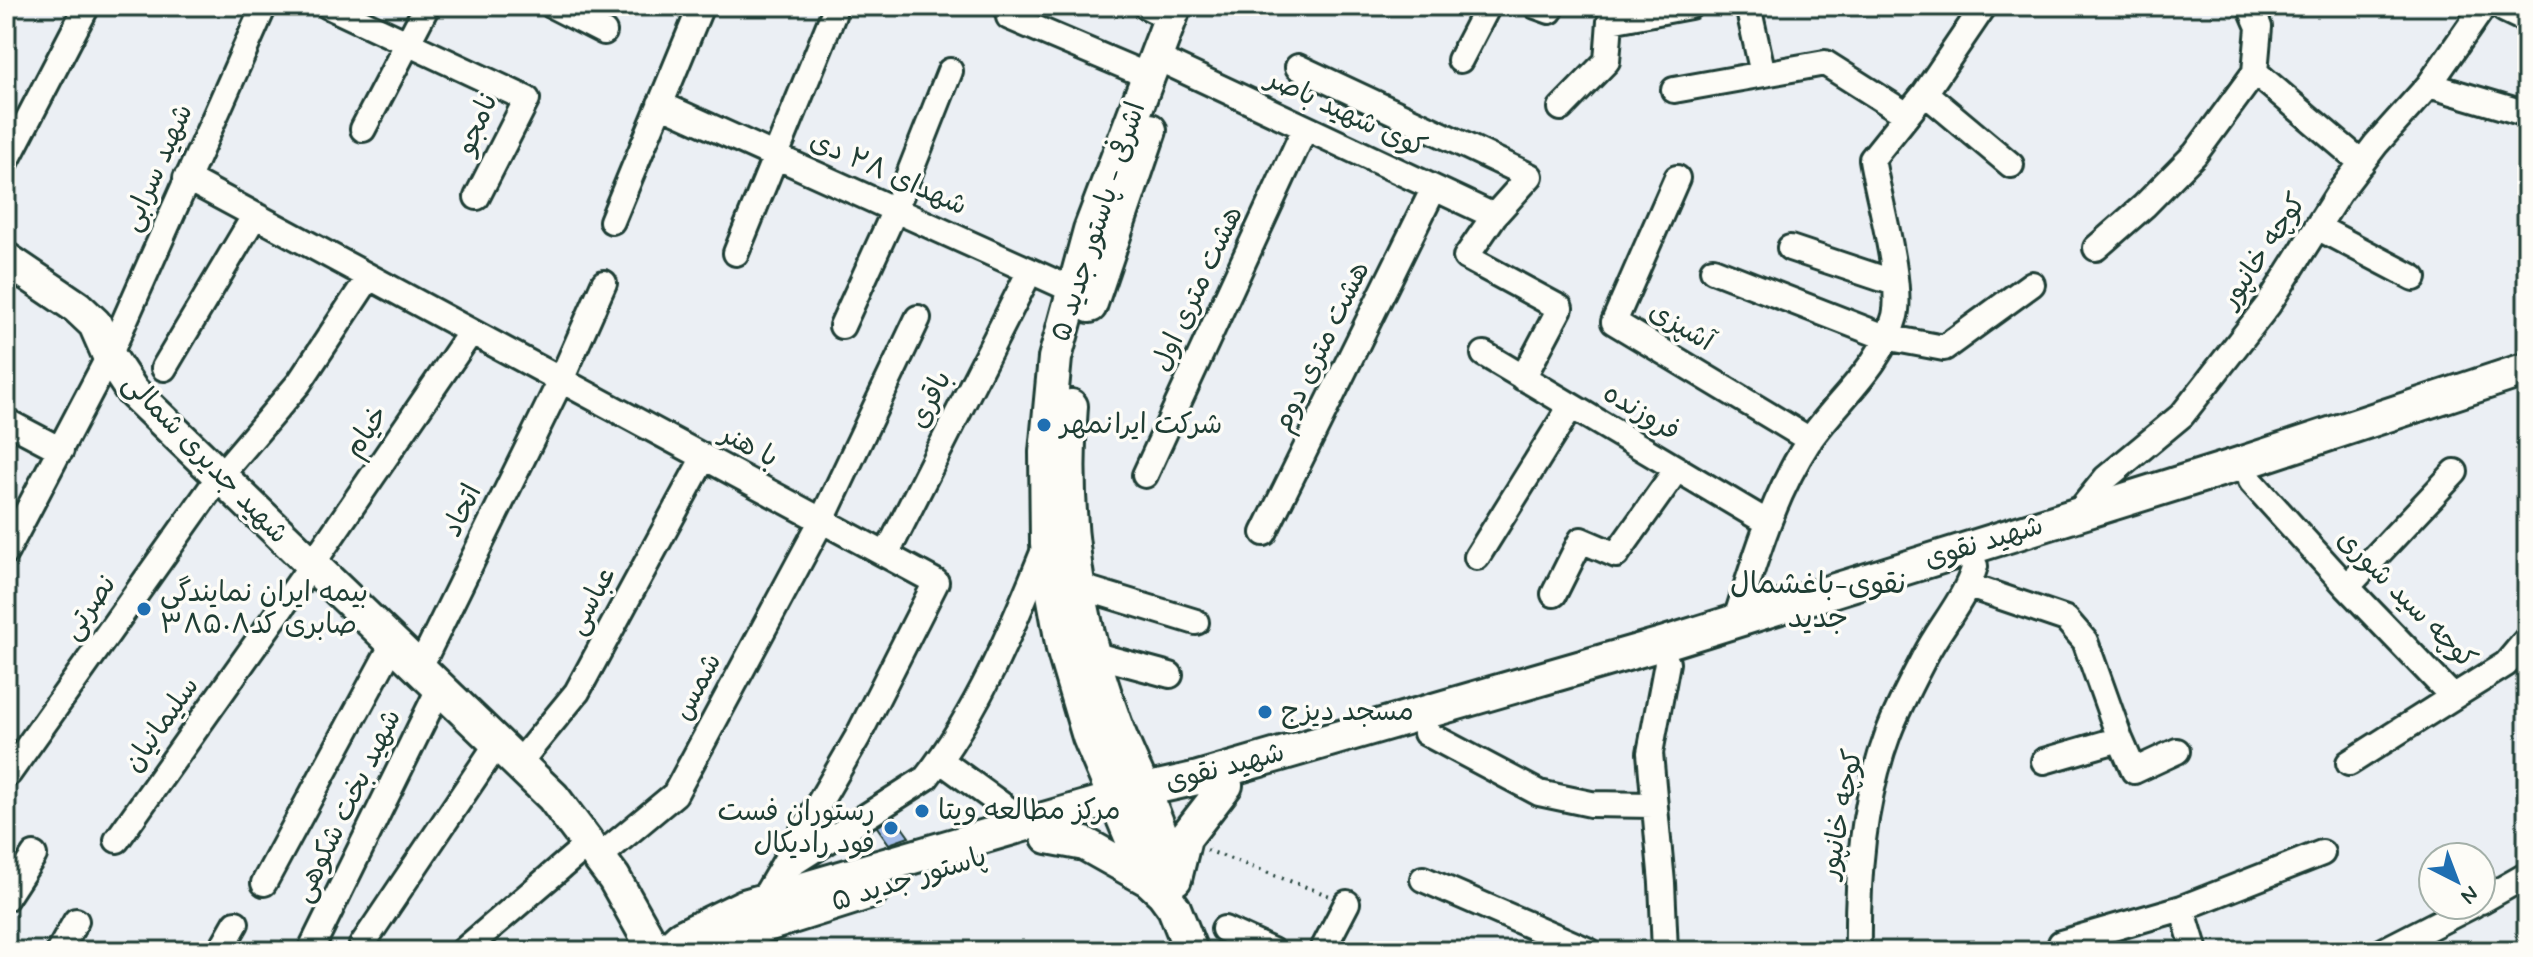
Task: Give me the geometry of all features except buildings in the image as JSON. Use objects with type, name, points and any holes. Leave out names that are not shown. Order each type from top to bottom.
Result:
[{"type":"main road","points":[[2506,6],[2527,16]]},
{"type":"main road","name":"اشرفی - پاستور جدید ۵","points":[[1133,803],[1114,721],[1092,654],[1078,586],[1070,528],[1068,439],[1090,230],[1159,66],[1172,9]]},
{"type":"main road","name":"شهید جدیری شمالی","points":[[6,259],[77,307],[95,324],[109,356],[132,391],[553,797],[614,878],[655,951]]},
{"type":"main road","name":"اشرفی - پاستور جدید ۵","points":[[1083,294],[1055,358],[1046,452],[1050,577],[1063,649],[1089,737],[1133,803]]},
{"type":"main road","name":"شهید نقوی","points":[[1212,782],[1347,734],[1735,622],[2527,369]]},
{"type":"main road","name":"شهید نقوی","points":[[1133,803],[1426,733],[1972,576],[2527,390]]},
{"type":"main road","points":[[1114,721],[1137,747],[1161,764],[1212,782],[1162,877]]},
{"type":"main road","points":[[1133,803],[1162,877],[1163,893],[1174,908],[1191,951]]},
{"type":"main road","name":"پاستور جدید ۵","points":[[666,951],[681,937],[744,906],[1041,830],[1133,803]]},
{"type":"main road","points":[[1041,830],[1085,844],[1162,877]]},
{"type":"main road","name":"پاستور جدید ۵","points":[[696,951],[762,902]]},
{"type":"street","points":[[6,162],[87,6]]},
{"type":"street","name":"شهید سرابی","points":[[6,552],[109,356],[264,6]]},
{"type":"street","name":"نامجو","points":[[328,6],[527,99],[477,197]]},
{"type":"street","points":[[363,129],[427,6]]},
{"type":"street","points":[[553,6],[604,32]]},
{"type":"street","points":[[612,221],[701,6]]},
{"type":"street","points":[[1460,60],[1488,6]]},
{"type":"street","points":[[1536,6],[1550,11],[1553,6]]},
{"type":"street","points":[[1561,108],[1607,61],[1610,21],[1690,6]]},
{"type":"street","points":[[1748,6],[1763,74]]},
{"type":"street","points":[[1735,622],[1785,482],[1810,440],[1876,358],[1895,315],[1895,283],[1872,159],[1925,93],[1984,6]]},
{"type":"street","points":[[2096,248],[2144,206],[2195,154],[2255,72],[2259,27],[2250,6]]},
{"type":"street","name":"کوچه خانپور","points":[[2077,514],[2106,478],[2182,415],[2268,305],[2362,163],[2429,85],[2484,6]]},
{"type":"street","points":[[736,253],[833,15]]},
{"type":"street","name":"کوی شهید باصر","points":[[1009,17],[1159,66],[1305,128],[1494,216]]},
{"type":"street","points":[[1674,90],[1825,63],[1907,115]]},
{"type":"street","points":[[1298,67],[1530,176],[1494,216],[1466,257],[1560,308],[1523,378]]},
{"type":"street","points":[[842,326],[895,210],[950,71]]},
{"type":"street","points":[[2255,72],[2362,163]]},
{"type":"street","points":[[2429,85],[2527,114]]},
{"type":"street","points":[[1925,93],[2011,165]]},
{"type":"street","name":"شهدای ۲۸ دی","points":[[660,104],[1083,294]]},
{"type":"street","name":"هشت متری اول","points":[[1145,475],[1305,128]]},
{"type":"street","name":"با هنر","points":[[186,178],[936,582],[857,738],[762,902]]},
{"type":"street","name":"آشپزی","points":[[1677,178],[1614,322],[1810,440]]},
{"type":"street","name":"هشت متری دوم","points":[[1264,533],[1434,188]]},
{"type":"street","points":[[164,368],[255,215]]},
{"type":"street","points":[[2317,227],[2414,278]]},
{"type":"street","points":[[1790,248],[1895,283]]},
{"type":"street","points":[[1713,270],[1885,337],[1944,348],[2032,284]]},
{"type":"street","name":"باقری","points":[[886,555],[1030,271]]},
{"type":"street","name":"نصرتی","points":[[9,773],[219,477],[299,383],[369,277]]},
{"type":"street","name":"اتحاد","points":[[429,679],[604,283]]},
{"type":"street","name":"شمس","points":[[463,951],[593,851],[675,794],[822,520],[918,318]]},
{"type":"street","name":"خیام","points":[[311,566],[471,332]]},
{"type":"street","name":"فروزنده","points":[[1484,354],[1768,523]]},
{"type":"street","points":[[1477,557],[1571,406]]},
{"type":"street","points":[[6,421],[61,450]]},
{"type":"street","name":"عباسی","points":[[362,945],[508,754],[577,692],[704,457]]},
{"type":"street","points":[[1554,594],[1581,540],[1616,555],[1677,469]]},
{"type":"street","points":[[2347,587],[2455,472]]},
{"type":"street","name":"کوچه سید شوری","points":[[2251,481],[2453,697],[2506,664],[2527,639]]},
{"type":"street","points":[[762,902],[926,778],[984,687],[1047,543]]},
{"type":"street","name":"سلیمانیان","points":[[117,840],[311,566]]},
{"type":"street","points":[[1972,576],[2066,619],[2085,641],[2134,771],[2177,751]]},
{"type":"street","name":"کوچه خانپور","points":[[1858,951],[1857,889],[1871,791],[1889,733],[1927,653],[1972,576]]},
{"type":"street","points":[[1078,586],[1196,622]]},
{"type":"street","points":[[264,883],[393,644]]},
{"type":"street","points":[[1092,654],[1170,675]]},
{"type":"street","points":[[1665,951],[1650,753],[1667,663]]},
{"type":"street","name":"شهید بخت شکوهی","points":[[310,951],[429,679]]},
{"type":"street","points":[[2349,763],[2453,697]]},
{"type":"street","points":[[1426,733],[1539,793],[1591,804],[1653,805]]},
{"type":"street","points":[[2044,761],[2120,739]]},
{"type":"street","points":[[940,760],[1041,830]]},
{"type":"street","points":[[2061,943],[2182,908],[2322,853]]},
{"type":"street","points":[[6,898],[34,855]]},
{"type":"street","points":[[2497,892],[2527,875]]},
{"type":"street","points":[[1423,879],[1589,951]]},
{"type":"street","points":[[1322,951],[1347,903]]},
{"type":"street","points":[[2182,908],[2195,951]]},
{"type":"street","points":[[59,951],[76,921]]},
{"type":"street","points":[[2383,951],[2442,921]]},
{"type":"street","points":[[220,951],[236,923]]},
{"type":"street","points":[[1224,929],[1272,951]]},
{"type":"path","points":[[1196,847],[1347,903]]},
{"type":"place","name":"شرکت ایرانمهر","points":[[1044,425]]},
{"type":"place","name":"بیمه ایران نمایندگی صابری کد۳۸۵۰۸","points":[[144,609]]},
{"type":"place","name":"مسجد دیزج","points":[[1265,712]]},
{"type":"place","name":"مرکز مطالعه ویتا","points":[[922,811]]},
{"type":"place","name":"رستوران فست فود رادیکال","points":[[891,828]]},
{"type":"district","name":"نقوی-باغشمال جدید","points":[[1818,601]]}]
